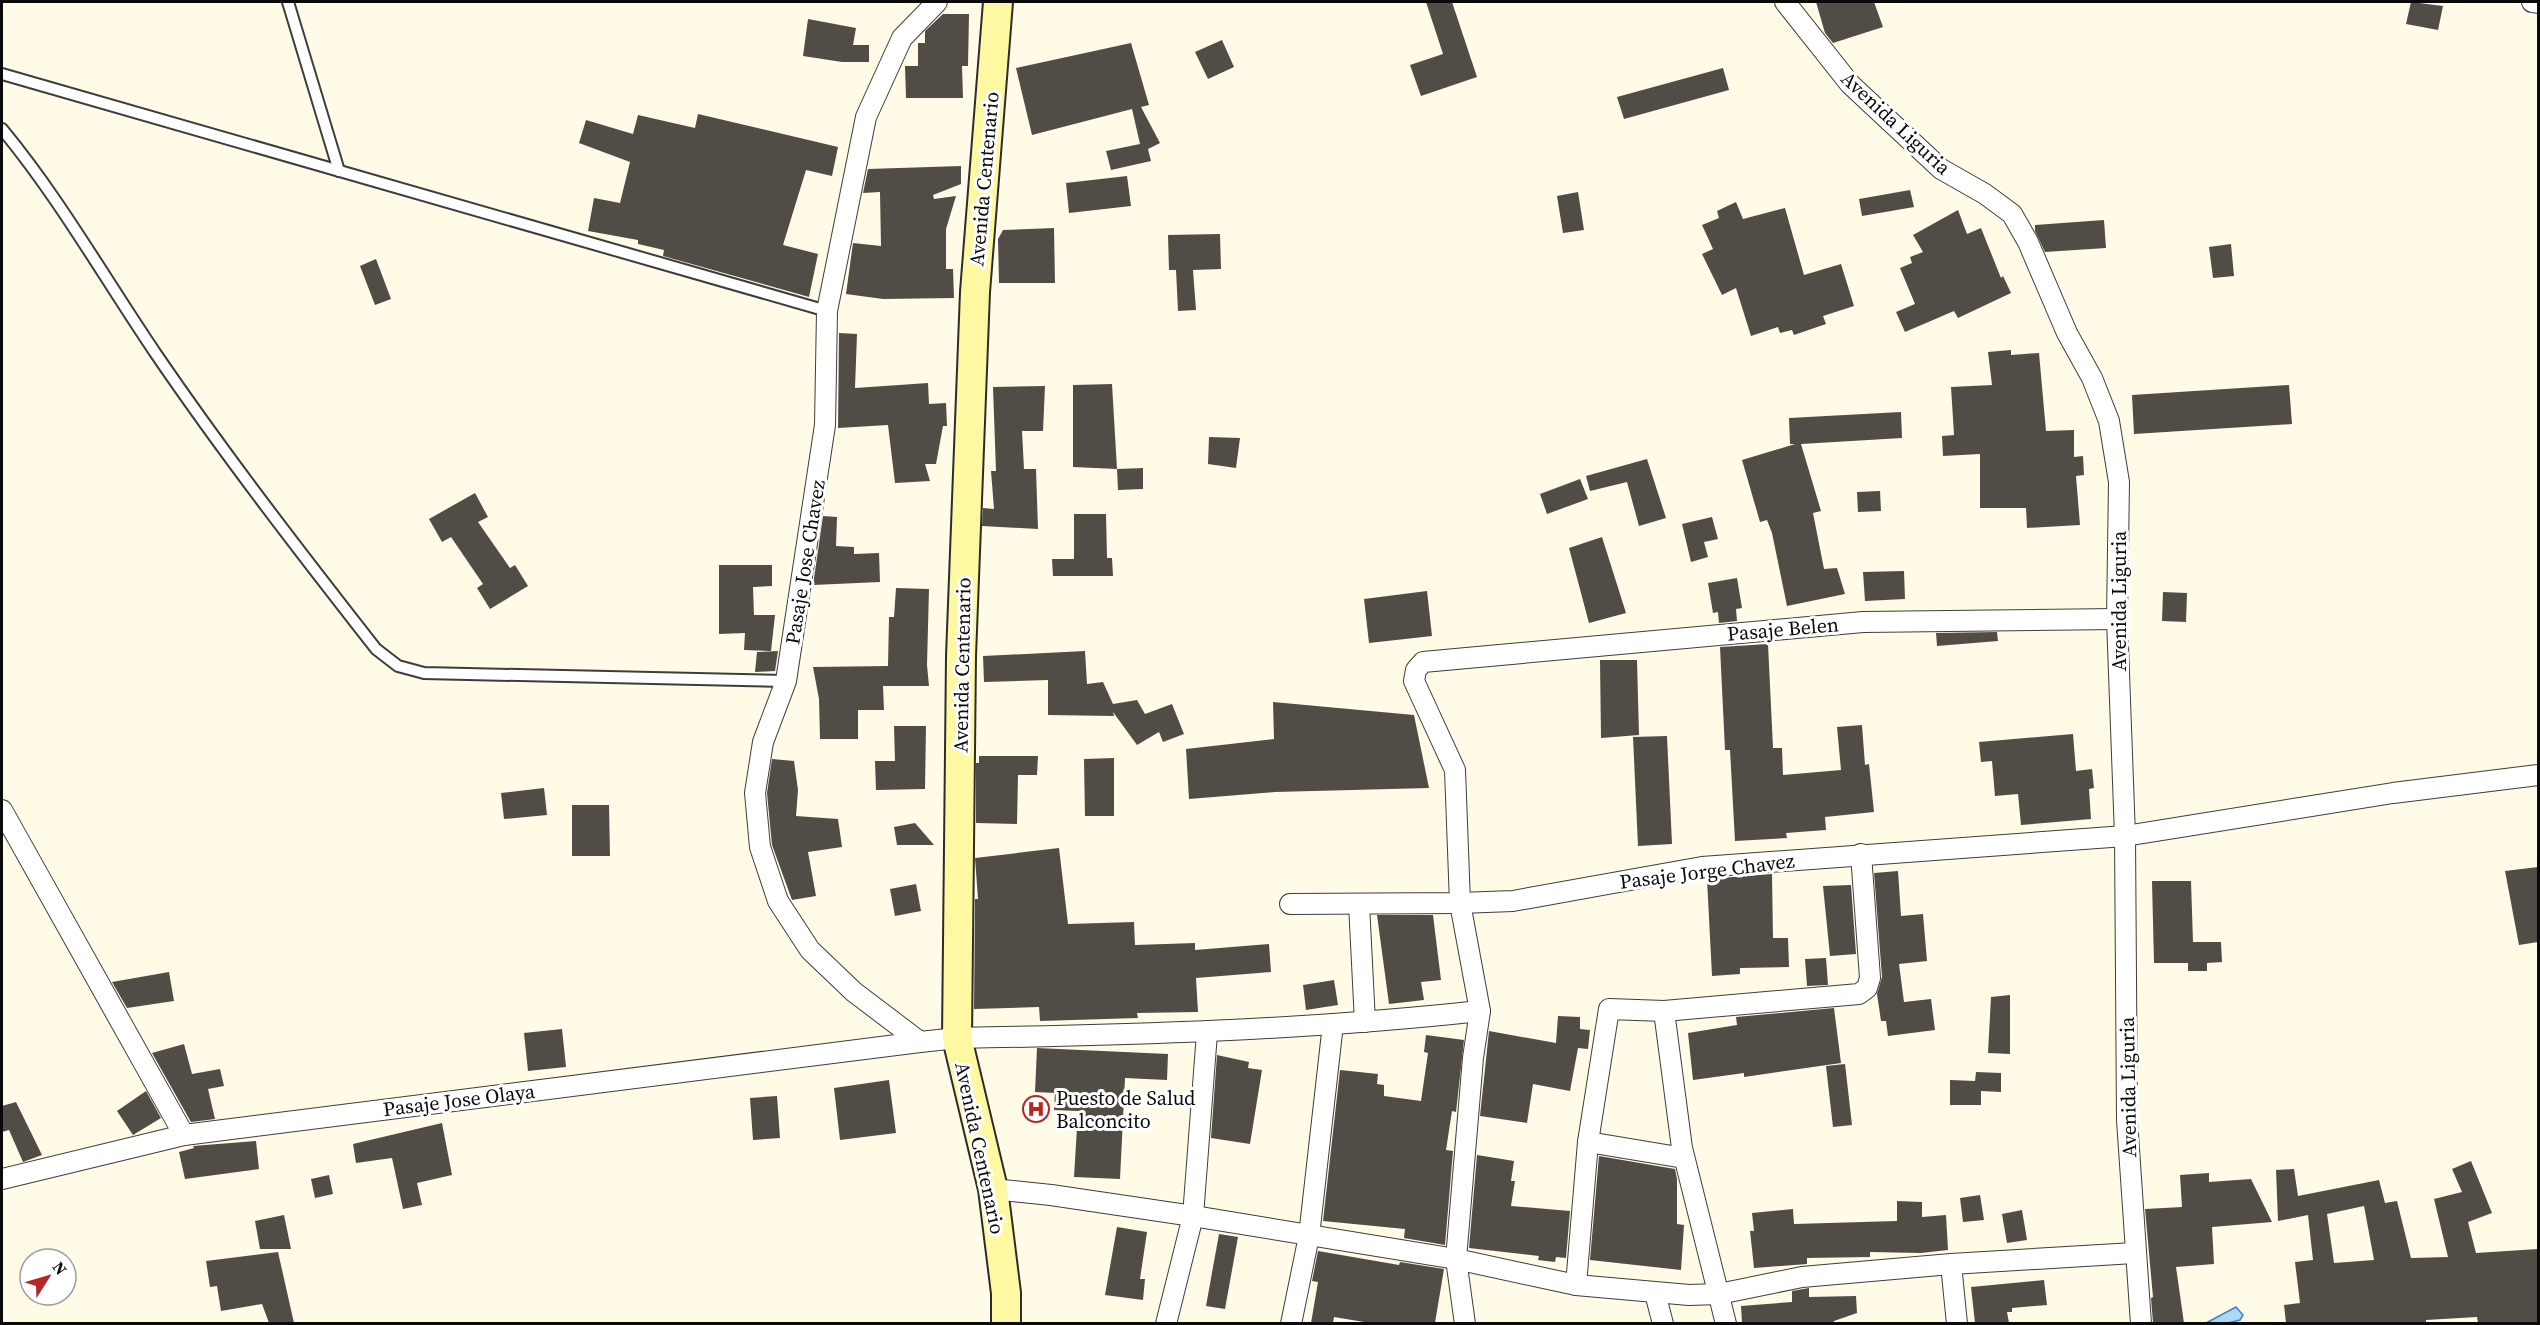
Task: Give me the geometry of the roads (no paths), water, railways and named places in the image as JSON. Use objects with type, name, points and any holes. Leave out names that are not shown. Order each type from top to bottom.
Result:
[{"type":"main road","name":"Avenida Centenario","points":[[998,2],[975,292],[961,656],[957,1038],[993,1189],[1006,1293],[1006,1323]]},
{"type":"street","name":"Pasaje Jose Chavez","points":[[920,1042],[854,992],[810,950],[778,901],[760,847],[755,793],[763,742],[786,681],[825,425],[827,311],[866,117],[902,38],[937,2]]},
{"type":"street","name":"Avenida Liguria","points":[[1785,2],[1850,84],[1941,169],[2012,214],[2028,242],[2067,333],[2092,378],[2109,421],[2119,482],[2117,618],[2125,836],[2127,1120],[2134,1254],[2141,1323]]},
{"type":"street","points":[[2532,2],[2538,3]]},
{"type":"street","name":"Pasaje Belen","points":[[1460,903],[1455,770],[1414,681],[1416,670],[1423,662],[1863,622],[2117,618]]},
{"type":"street","name":"Pasaje Jorge Chavez","points":[[1290,904],[1513,901],[1702,867],[2125,836],[2393,793],[2538,775]]},
{"type":"street","points":[[2,810],[184,1135]]},
{"type":"street","points":[[1576,1285],[1588,1142],[1609,1009],[1664,1011],[1859,994],[1867,988],[1870,978],[1861,854]]},
{"type":"street","points":[[1460,903],[1480,1011],[1473,1058],[1456,1259],[1465,1323]]},
{"type":"street","points":[[1359,904],[1365,1022]]},
{"type":"street","points":[[920,1042],[957,1038],[1207,1033],[1480,1011]]},
{"type":"street","points":[[1664,1011],[1684,1158],[1726,1323]]},
{"type":"street","points":[[1291,1323],[1309,1236],[1333,1024]]},
{"type":"street","points":[[1166,1323],[1193,1216],[1207,1033]]},
{"type":"street","name":"Pasaje Jose Olaya","points":[[2,1179],[184,1135],[920,1042]]},
{"type":"street","points":[[1588,1142],[1684,1158]]},
{"type":"street","points":[[993,1189],[1051,1195],[1193,1216],[1456,1259],[1576,1285],[1655,1293],[1719,1294],[1802,1277],[1951,1264],[2134,1254]]},
{"type":"street","points":[[1951,1264],[1957,1323]]},
{"type":"street","points":[[1655,1293],[1663,1323]]},
{"type":"lane","points":[[288,2],[339,171]]},
{"type":"lane","points":[[2,74],[827,311]]},
{"type":"lane","points":[[2,129],[76,231],[156,353],[270,514],[376,649],[398,666],[424,673],[786,681]]},
{"type":"water","points":[[2236,1307],[2243,1315],[2240,1320],[2228,1323],[2206,1323]]},
{"type":"place","name":"Puesto de Salud Balconcito","points":[[1036,1109]]}]
